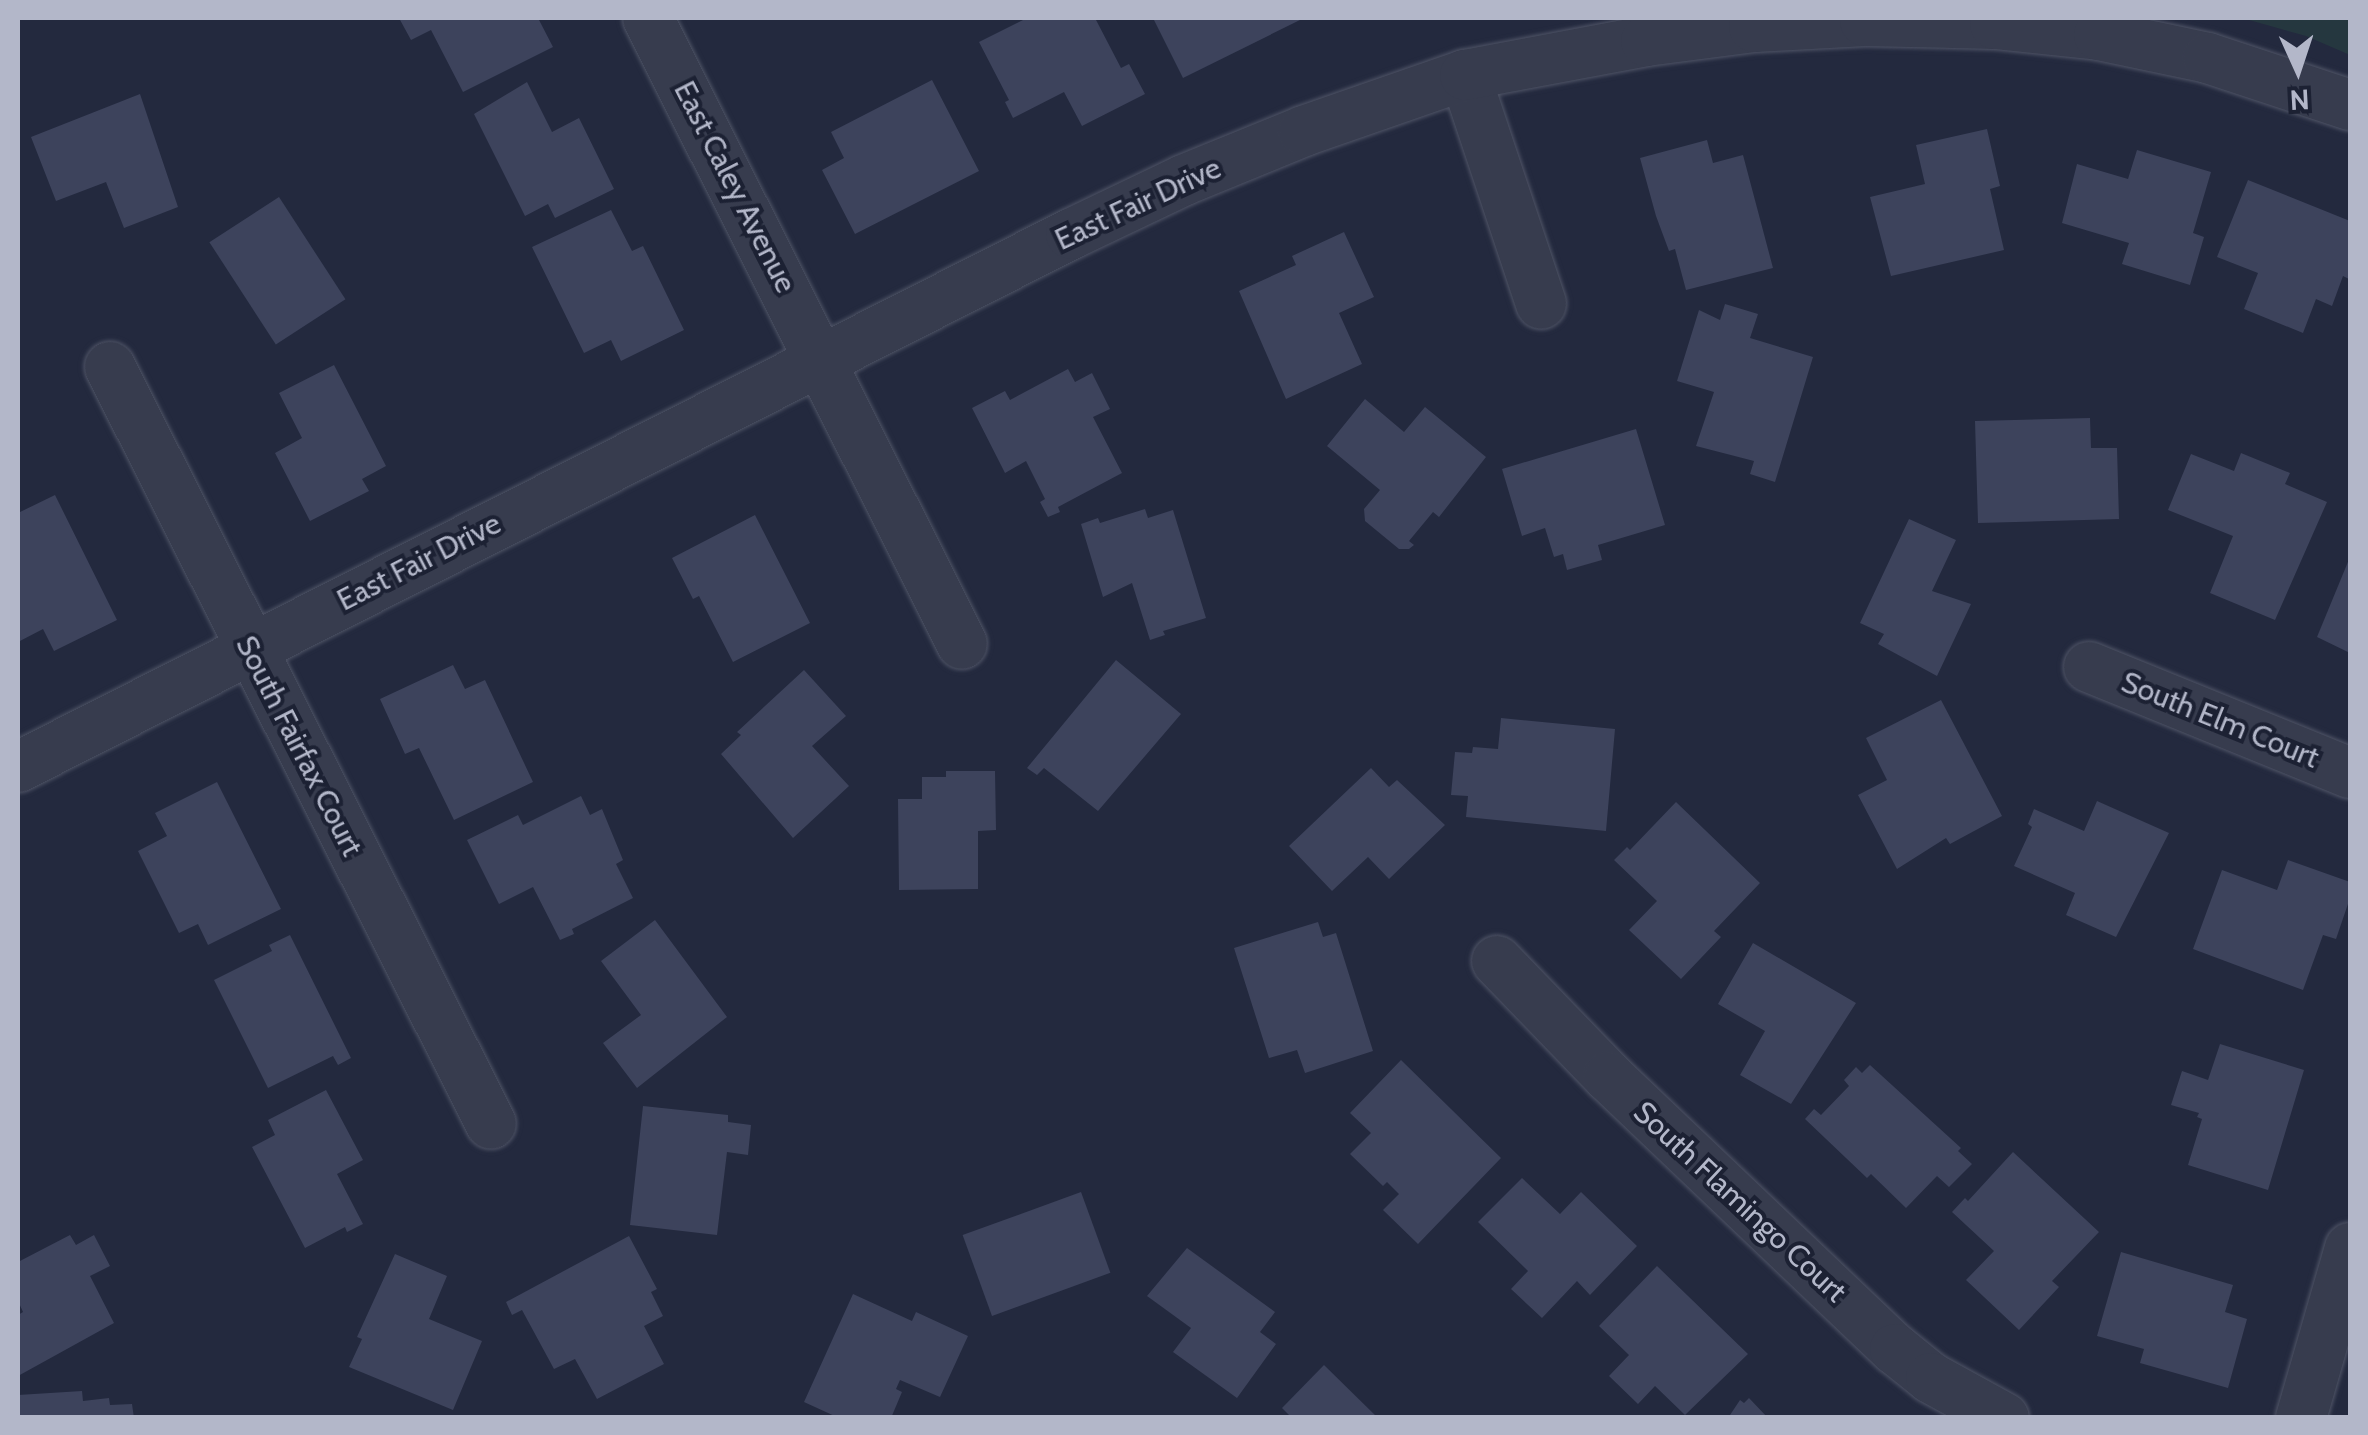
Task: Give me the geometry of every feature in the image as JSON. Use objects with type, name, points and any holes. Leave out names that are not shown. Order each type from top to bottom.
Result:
[{"type":"street","name":"East Caley Avenue","points":[[648,18],[821,358]]},
{"type":"street","name":"East Fair Drive","points":[[18,767],[821,358],[1184,180],[1304,131],[1465,75],[1646,40],[1754,27],[1865,21],[1995,24],[2098,35],[2208,58],[2350,105]]},
{"type":"street","points":[[1465,75],[1541,304]]},
{"type":"street","points":[[821,358],[962,644]]},
{"type":"street","name":"South Fairfax Court","points":[[110,366],[491,1124]]},
{"type":"street","name":"South Elm Court","points":[[2089,667],[2350,773]]},
{"type":"street","name":"South Flamingo Court","points":[[1497,960],[1609,1078],[1895,1349],[1931,1378],[2004,1418]]},
{"type":"street","points":[[2301,1418],[2350,1248]]},
{"type":"shaded area","points":[[2242,18],[2350,18],[2350,55],[2306,36]]},
{"type":"building","points":[[399,18],[538,18],[553,47],[463,92],[431,30],[411,40]]},
{"type":"building","points":[[1027,18],[1095,18],[1121,68],[1129,64],[1145,94],[1082,126],[1064,92],[1013,118],[1005,102],[1009,100],[979,42]]},
{"type":"building","points":[[1153,18],[1298,18],[1300,20],[1183,78]]},
{"type":"building","points":[[932,80],[979,171],[855,234],[822,170],[844,158],[831,132]]},
{"type":"building","points":[[527,82],[552,132],[579,118],[614,189],[555,218],[548,204],[525,216],[474,114]]},
{"type":"building","points":[[140,94],[178,207],[124,228],[106,182],[56,201],[31,137]]},
{"type":"building","points":[[1987,129],[2000,186],[1990,189],[2004,250],[1891,276],[1870,197],[1925,184],[1916,145]]},
{"type":"building","points":[[1707,140],[1713,163],[1743,155],[1773,268],[1686,290],[1675,249],[1669,251],[1656,216],[1640,158]]},
{"type":"building","points":[[2137,150],[2211,172],[2193,233],[2204,237],[2190,285],[2122,264],[2129,243],[2062,223],[2077,164],[2128,179]]},
{"type":"building","points":[[2248,180],[2350,221],[2349,279],[2343,276],[2332,306],[2316,299],[2303,333],[2244,309],[2258,273],[2217,257]]},
{"type":"building","points":[[279,197],[345,299],[276,345],[209,242]]},
{"type":"building","points":[[611,210],[632,251],[643,246],[684,330],[621,361],[611,340],[584,353],[532,247]]},
{"type":"building","points":[[1344,232],[1374,297],[1339,313],[1362,364],[1286,399],[1239,291],[1296,265],[1292,256]]},
{"type":"building","points":[[1725,304],[1758,314],[1750,338],[1813,357],[1775,482],[1750,474],[1754,461],[1696,446],[1714,392],[1677,381],[1699,310],[1720,320]]},
{"type":"building","points":[[334,365],[386,466],[362,479],[369,491],[310,521],[275,453],[302,438],[279,393]]},
{"type":"building","points":[[1068,369],[1075,382],[1092,373],[1110,409],[1093,417],[1122,473],[1058,507],[1060,512],[1048,517],[1040,502],[1045,499],[1026,461],[1005,473],[972,408],[1005,391],[1010,400]]},
{"type":"building","points":[[1365,399],[1404,432],[1425,407],[1486,457],[1439,517],[1433,512],[1409,541],[1414,545],[1409,549],[1399,549],[1365,521],[1364,509],[1380,490],[1327,446]]},
{"type":"building","points":[[2090,418],[2091,448],[2117,448],[2119,519],[1978,523],[1975,421]]},
{"type":"building","points":[[1636,429],[1665,525],[1598,545],[1602,560],[1567,570],[1563,554],[1554,557],[1545,528],[1522,536],[1502,469]]},
{"type":"building","points":[[2241,453],[2290,473],[2285,484],[2327,502],[2275,620],[2210,593],[2233,536],[2168,510],[2191,454],[2234,471]]},
{"type":"building","points":[[55,495],[117,620],[54,651],[43,629],[18,642],[18,513]]},
{"type":"building","points":[[1145,509],[1148,518],[1173,510],[1206,618],[1163,631],[1165,635],[1150,640],[1132,583],[1103,597],[1081,524],[1098,518],[1100,523]]},
{"type":"building","points":[[755,515],[810,623],[733,662],[699,596],[693,599],[672,558]]},
{"type":"building","points":[[1909,519],[1956,540],[1932,591],[1971,604],[1937,676],[1878,644],[1884,634],[1860,623]]},
{"type":"building","points":[[2350,557],[2350,653],[2317,637]]},
{"type":"building","points":[[1116,660],[1181,714],[1098,811],[1044,768],[1037,775],[1027,768]]},
{"type":"building","points":[[453,665],[465,689],[485,680],[533,782],[454,820],[419,748],[405,754],[380,699]]},
{"type":"building","points":[[804,670],[846,716],[812,746],[849,786],[793,838],[721,754],[741,735],[737,732]]},
{"type":"building","points":[[1941,700],[2002,816],[1950,844],[1946,838],[1897,869],[1858,795],[1887,780],[1866,738]]},
{"type":"building","points":[[1501,718],[1615,729],[1606,831],[1466,817],[1468,796],[1451,795],[1455,752],[1472,753],[1473,747],[1498,749]]},
{"type":"building","points":[[1371,768],[1389,787],[1397,780],[1445,825],[1389,879],[1368,857],[1332,891],[1289,846]]},
{"type":"building","points":[[946,771],[995,771],[996,830],[978,831],[978,889],[899,890],[898,799],[922,799],[922,777],[946,777]]},
{"type":"building","points":[[217,782],[281,909],[208,945],[198,924],[179,933],[138,851],[167,836],[155,813]]},
{"type":"building","points":[[581,796],[590,815],[602,809],[623,860],[616,864],[633,898],[572,929],[574,934],[560,940],[533,887],[499,904],[467,840],[518,815],[523,825]]},
{"type":"building","points":[[2097,801],[2169,833],[2116,937],[2066,915],[2075,893],[2014,866],[2032,827],[2028,824],[2034,809],[2084,831]]},
{"type":"building","points":[[1676,802],[1760,883],[1714,931],[1721,937],[1681,979],[1629,930],[1657,901],[1614,860],[1627,847],[1630,850]]},
{"type":"building","points":[[2288,860],[2350,882],[2350,898],[2336,939],[2323,935],[2303,990],[2193,949],[2222,870],[2277,890]]},
{"type":"building","points":[[655,920],[727,1017],[637,1088],[603,1043],[641,1015],[601,961]]},
{"type":"building","points":[[1318,922],[1323,937],[1336,933],[1373,1051],[1305,1073],[1297,1050],[1269,1058],[1234,948]]},
{"type":"building","points":[[290,935],[351,1058],[338,1065],[333,1056],[268,1088],[214,980],[272,951],[269,945]]},
{"type":"building","points":[[1753,943],[1856,1003],[1791,1104],[1740,1075],[1765,1031],[1718,1004]]},
{"type":"building","points":[[2220,1044],[2304,1070],[2268,1190],[2188,1165],[2202,1119],[2197,1117],[2199,1113],[2171,1105],[2182,1071],[2208,1080]]},
{"type":"building","points":[[1401,1060],[1501,1158],[1418,1244],[1383,1210],[1399,1194],[1387,1182],[1383,1186],[1350,1154],[1371,1133],[1350,1113]]},
{"type":"building","points":[[1870,1065],[1961,1148],[1958,1151],[1972,1164],[1949,1187],[1937,1176],[1906,1208],[1871,1174],[1867,1178],[1805,1119],[1814,1109],[1821,1115],[1849,1086],[1844,1080],[1856,1067],[1862,1073]]},
{"type":"building","points":[[326,1090],[363,1160],[337,1174],[363,1224],[347,1232],[345,1227],[305,1248],[252,1147],[275,1135],[268,1120]]},
{"type":"building","points":[[643,1106],[728,1115],[728,1122],[751,1125],[748,1155],[727,1152],[717,1235],[630,1225]]},
{"type":"building","points":[[2013,1152],[2099,1232],[2052,1281],[2059,1287],[2019,1330],[1966,1280],[1994,1251],[1952,1212],[1965,1198],[1968,1201]]},
{"type":"building","points":[[1522,1178],[1560,1214],[1581,1192],[1637,1246],[1590,1295],[1577,1281],[1542,1318],[1511,1289],[1528,1271],[1478,1222]]},
{"type":"building","points":[[1081,1192],[1110,1273],[992,1316],[963,1235]]},
{"type":"building","points":[[70,1235],[76,1245],[94,1235],[110,1266],[90,1276],[114,1323],[18,1376],[18,1315],[23,1312],[18,1301],[18,1262]]},
{"type":"building","points":[[629,1236],[657,1289],[651,1292],[663,1316],[644,1326],[664,1364],[597,1399],[575,1359],[554,1369],[522,1310],[512,1315],[506,1302]]},
{"type":"building","points":[[1187,1248],[1275,1312],[1260,1332],[1276,1344],[1237,1398],[1173,1352],[1191,1328],[1147,1296]]},
{"type":"building","points":[[2121,1252],[2233,1285],[2225,1312],[2247,1319],[2228,1388],[2140,1363],[2144,1349],[2097,1336]]},
{"type":"building","points":[[395,1254],[447,1276],[429,1319],[482,1341],[453,1410],[349,1367],[362,1339],[357,1337]]},
{"type":"building","points":[[1657,1266],[1748,1354],[1685,1415],[1655,1386],[1638,1404],[1609,1376],[1629,1355],[1599,1326]]},
{"type":"building","points":[[853,1294],[912,1321],[916,1312],[968,1336],[940,1397],[900,1380],[896,1389],[902,1392],[891,1418],[839,1418],[804,1402]]},
{"type":"building","points":[[1324,1365],[1378,1418],[1292,1418],[1282,1408]]},
{"type":"building","points":[[82,1391],[83,1401],[109,1398],[110,1405],[132,1404],[134,1418],[18,1418],[18,1395]]},
{"type":"building","points":[[1749,1398],[1768,1418],[1728,1418],[1740,1400],[1744,1403]]}]
